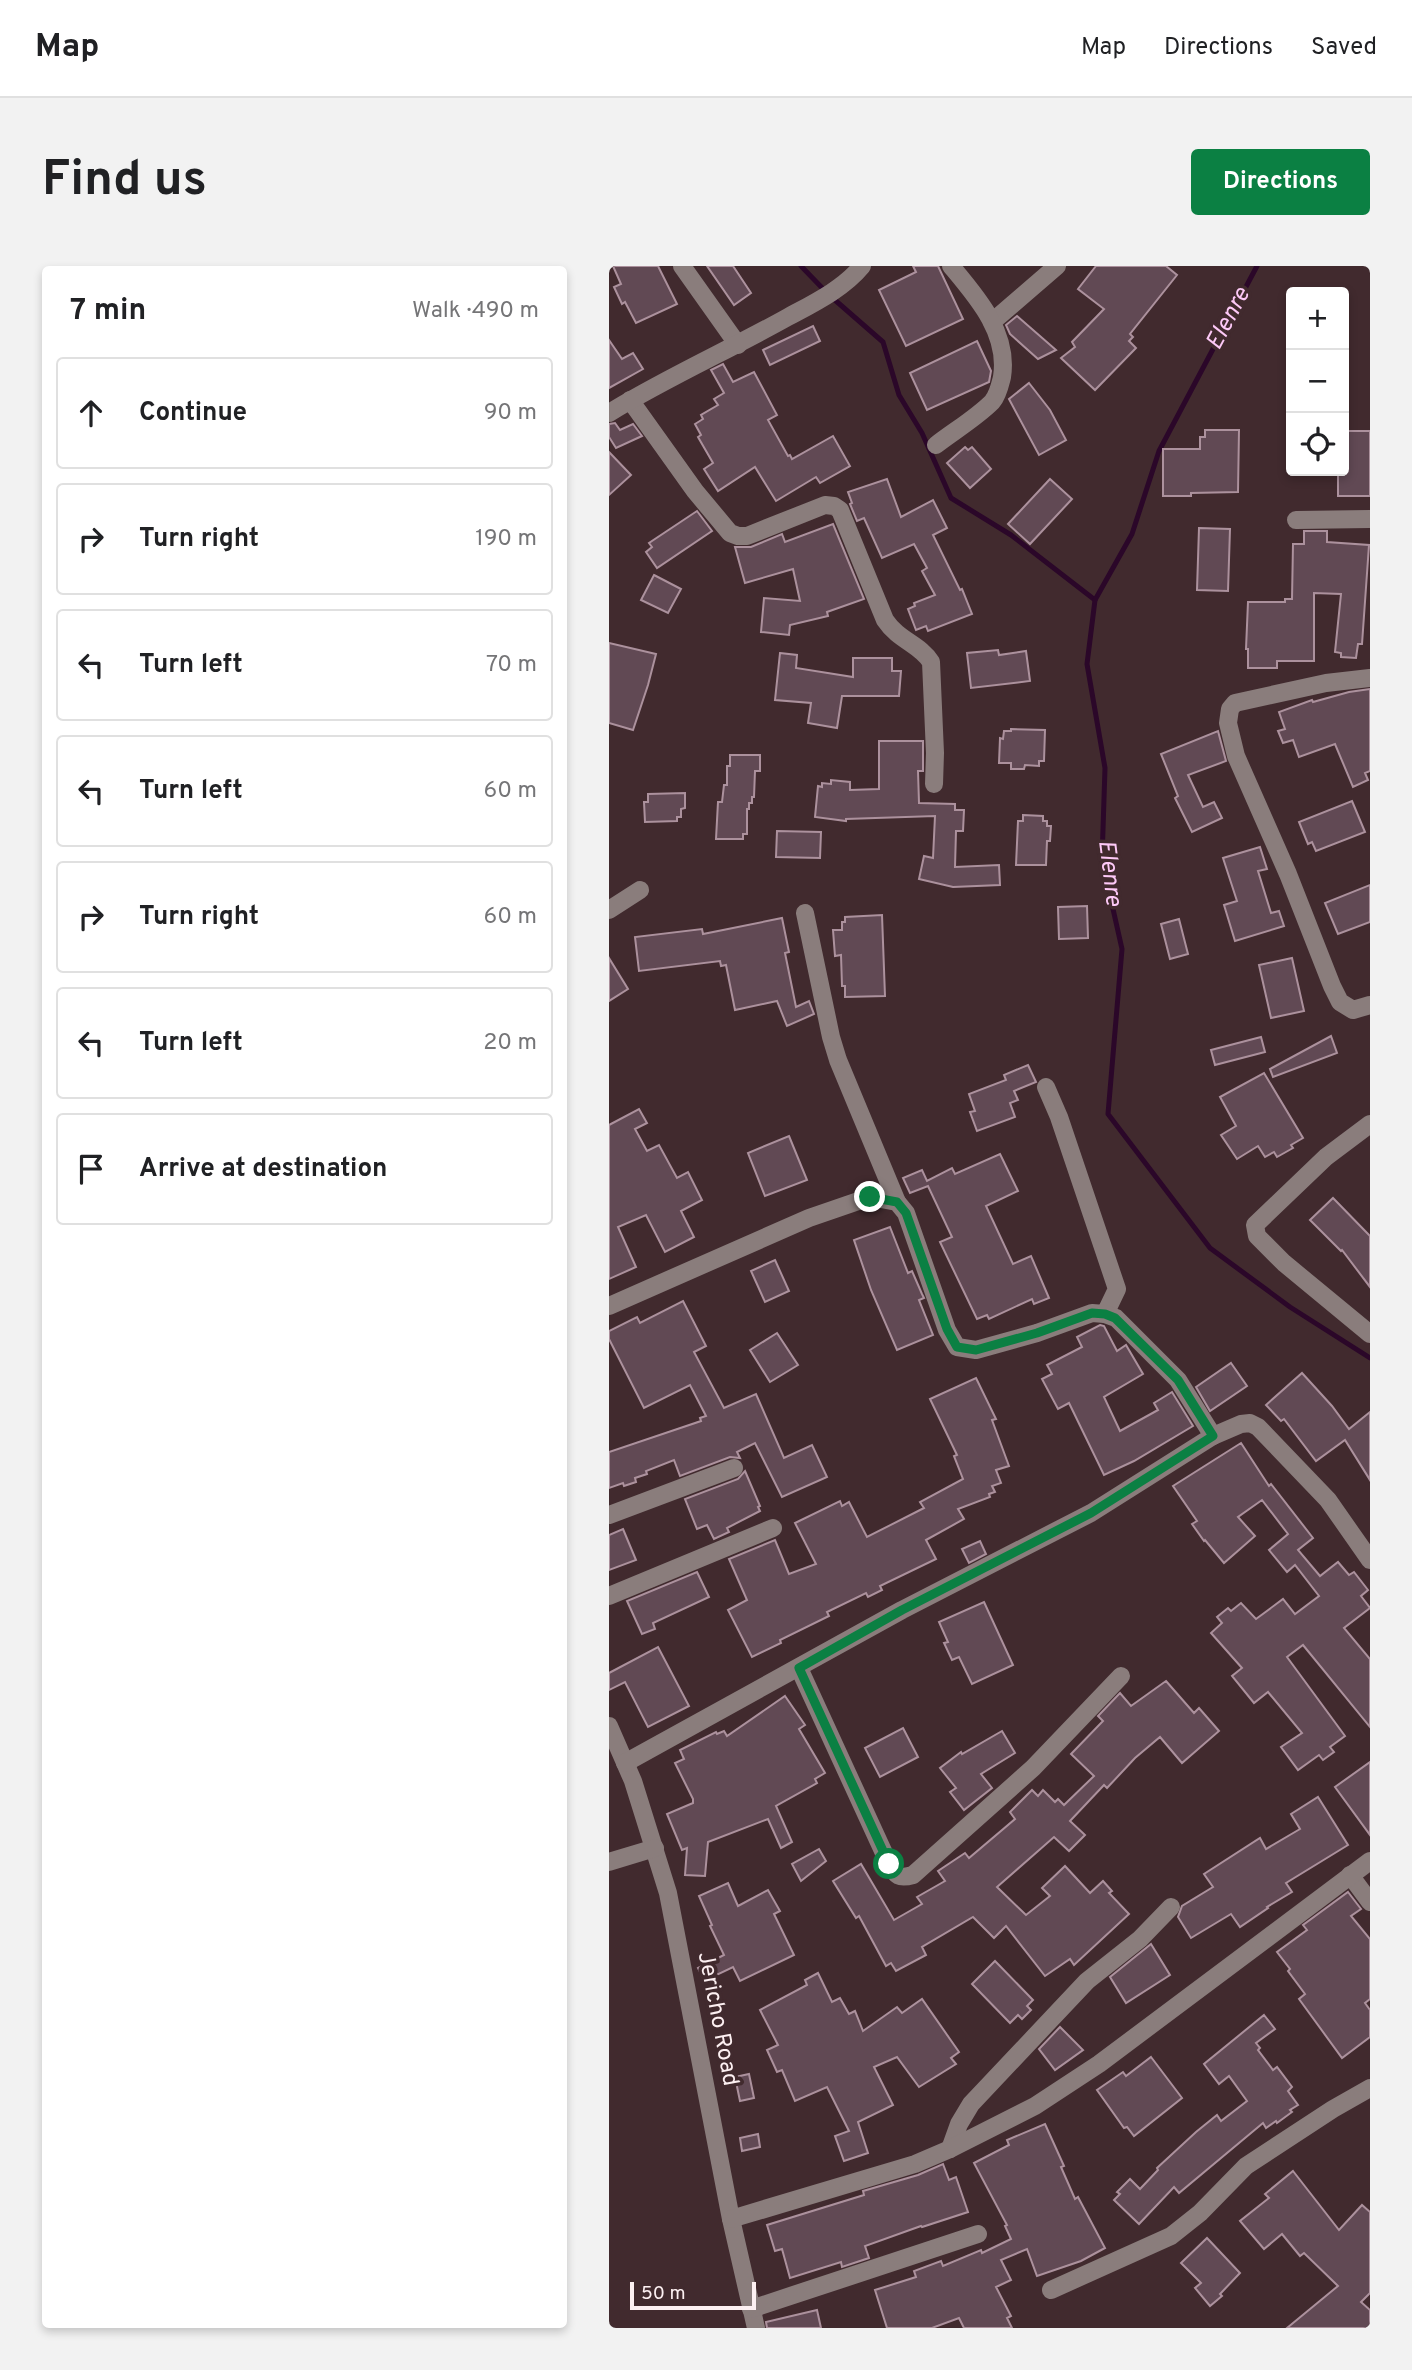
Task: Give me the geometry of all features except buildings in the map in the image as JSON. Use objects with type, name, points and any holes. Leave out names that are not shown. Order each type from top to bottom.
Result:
[{"type":"street","points":[[683,266],[738,345]]},
{"type":"street","points":[[609,413],[828,294],[856,274],[862,266]]},
{"type":"street","points":[[936,445],[992,401],[997,393],[1003,367],[1002,353],[992,322],[951,266]]},
{"type":"street","points":[[992,322],[1057,266]]},
{"type":"street","points":[[630,400],[695,491],[730,533],[747,536],[825,505],[840,510],[885,620],[893,631],[927,654],[931,662],[934,784]]},
{"type":"street","points":[[1296,520],[1370,519]]},
{"type":"street","points":[[1370,678],[1326,683],[1235,703],[1230,709],[1228,723],[1236,756],[1340,1002],[1353,1010],[1370,1004]]},
{"type":"street","points":[[609,910],[641,890]]},
{"type":"street","points":[[805,914],[835,1049],[897,1202],[906,1213],[947,1329],[957,1347],[976,1350],[1037,1333],[1092,1313],[1105,1314],[1115,1318],[1178,1380],[1213,1436]]},
{"type":"street","points":[[1046,1087],[1059,1117],[1117,1289],[1105,1314]]},
{"type":"street","points":[[1370,1124],[1326,1157],[1255,1225],[1255,1231],[1285,1263],[1370,1334]]},
{"type":"street","points":[[609,1306],[809,1218],[870,1197],[897,1202]]},
{"type":"street","points":[[625,1763],[902,1610],[1091,1513],[1213,1436],[1241,1424],[1250,1423],[1258,1427],[1328,1500],[1370,1560]]},
{"type":"street","points":[[609,1515],[734,1468]]},
{"type":"street","points":[[609,1596],[773,1528]]},
{"type":"street","points":[[799,1668],[889,1864],[900,1878],[913,1875],[1033,1769],[1121,1676]]},
{"type":"street","name":"Jericho Road","points":[[609,1726],[625,1763],[668,1893],[731,2219],[756,2328]]},
{"type":"street","points":[[609,1861],[655,1848]]},
{"type":"street","points":[[731,2219],[915,2164],[1035,2106],[1099,2064],[1370,1861]]},
{"type":"street","points":[[1350,1875],[1370,1902]]},
{"type":"street","points":[[950,2149],[959,2124],[971,2104],[1087,1981],[1140,1939],[1171,1906]]},
{"type":"street","points":[[1051,2290],[1171,2235],[1200,2213],[1245,2166],[1370,2088]]},
{"type":"street","points":[[751,2309],[978,2234]]},
{"type":"waterway","points":[[801,266],[828,294],[883,342],[899,395],[922,433],[951,498],[1011,535],[1095,600]]},
{"type":"waterway","name":"Elenre","points":[[1257,266],[1159,451],[1132,534],[1095,600],[1087,664],[1105,768],[1102,860],[1122,949],[1108,1114],[1210,1248],[1290,1307],[1370,1358]]},
{"type":"route","points":[[870,1197],[897,1202],[906,1213],[947,1329],[957,1347],[976,1350],[1037,1333],[1092,1313],[1105,1314],[1115,1318],[1178,1380],[1213,1436],[1091,1513],[902,1610],[799,1668],[889,1864]]}]
